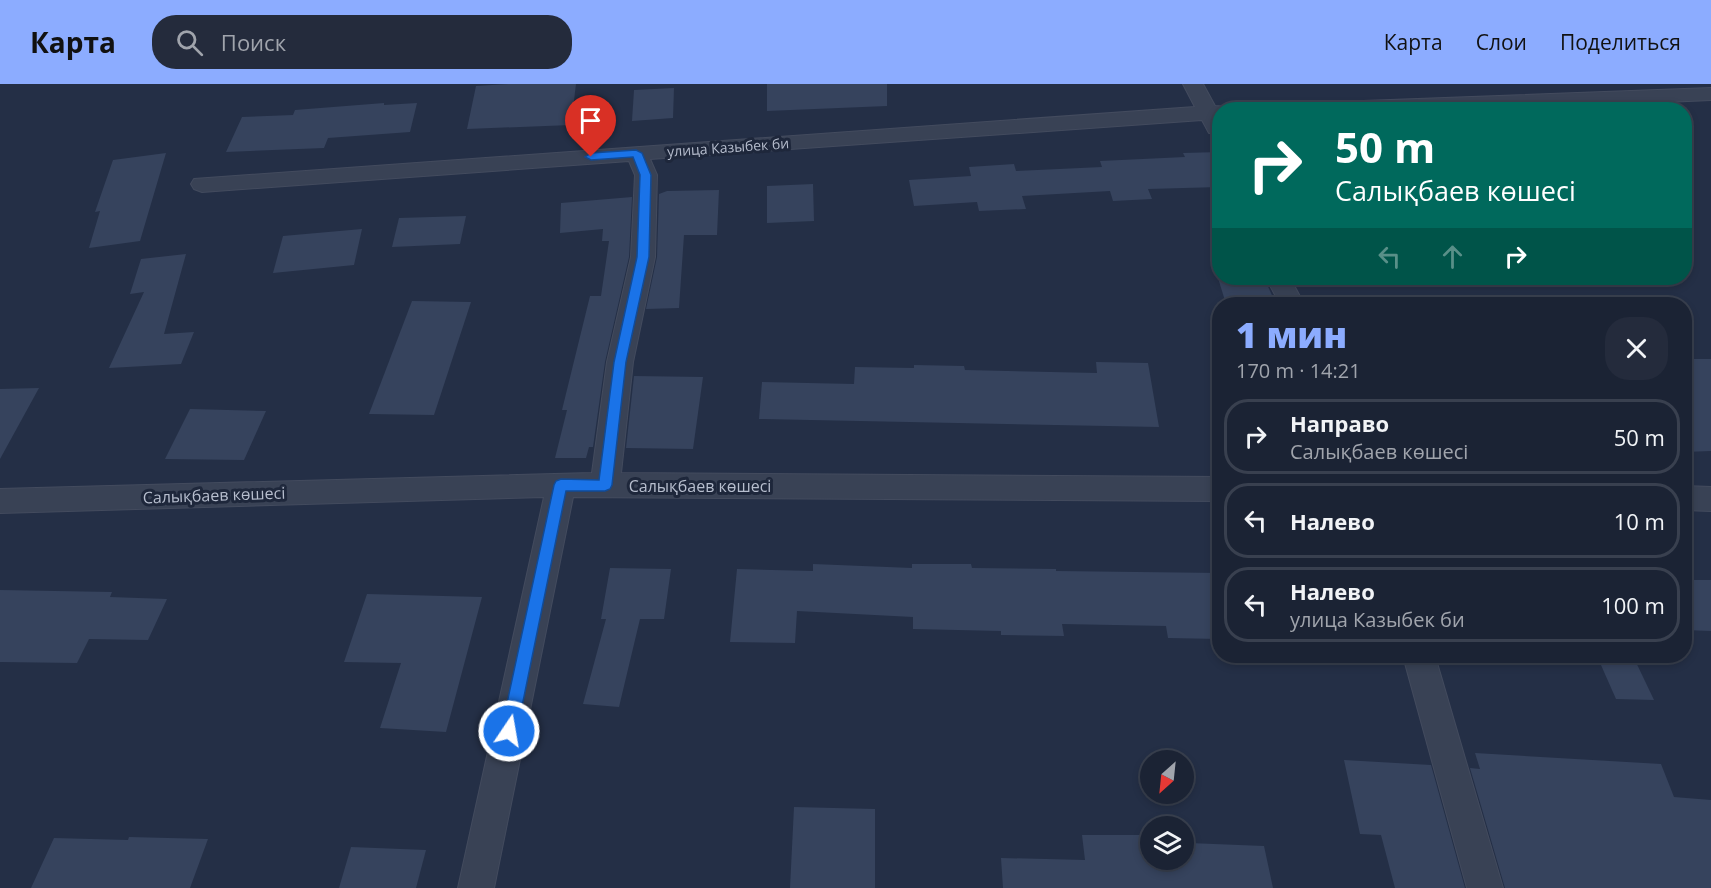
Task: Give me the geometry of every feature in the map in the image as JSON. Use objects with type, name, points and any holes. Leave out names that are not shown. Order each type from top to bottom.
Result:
[{"type":"street","points":[[1193,84],[1212,110]]},
{"type":"street","points":[[1510,102],[1711,94]]},
{"type":"street","name":"улица Казыбек би","points":[[201,184],[1212,113]]},
{"type":"street","points":[[605,485],[620,362],[643,257],[646,175],[636,153]]},
{"type":"street","points":[[476,888],[561,485]]},
{"type":"street","name":"Салықбаев көшесі","points":[[0,501],[561,485],[1212,489]]},
{"type":"street","points":[[1692,498],[1711,499]]},
{"type":"street","points":[[1421,663],[1485,888]]},
{"type":"building","points":[[576,84],[571,125],[467,129],[476,86]]},
{"type":"building","points":[[767,84],[887,84],[887,106],[767,111]]},
{"type":"building","points":[[674,88],[673,118],[632,121],[634,90]]},
{"type":"building","points":[[384,103],[384,105],[417,103],[410,132],[328,138],[324,148],[226,152],[242,117],[293,115],[295,110]]},
{"type":"building","points":[[1212,152],[1212,187],[1148,189],[1152,199],[1113,201],[1110,191],[1022,196],[1026,209],[979,211],[977,202],[914,206],[909,180],[971,176],[969,167],[1014,164],[1016,171],[1102,167],[1100,161],[1185,157],[1183,153]]},
{"type":"building","points":[[166,153],[140,241],[89,248],[100,211],[95,212],[113,160]]},
{"type":"building","points":[[813,184],[814,221],[767,223],[767,186]]},
{"type":"building","points":[[719,190],[717,235],[684,235],[679,308],[646,309],[657,257],[659,194],[667,191]]},
{"type":"building","points":[[632,197],[629,257],[605,362],[593,447],[589,447],[586,458],[555,458],[567,410],[562,410],[590,296],[601,296],[609,241],[602,241],[603,229],[560,233],[561,203]]},
{"type":"building","points":[[466,216],[460,244],[392,247],[399,218]]},
{"type":"building","points":[[362,229],[354,265],[273,273],[283,236]]},
{"type":"building","points":[[186,254],[164,334],[194,332],[181,364],[109,368],[144,292],[130,294],[141,259]]},
{"type":"building","points":[[1220,285],[1267,285],[1273,297],[1224,297]]},
{"type":"building","points":[[412,301],[471,302],[434,415],[369,414]]},
{"type":"building","points":[[1692,359],[1711,359],[1711,451],[1692,452]]},
{"type":"building","points":[[1096,362],[1148,363],[1159,427],[759,419],[762,382],[854,384],[855,367],[914,368],[914,365],[964,366],[965,370],[1097,373]]},
{"type":"building","points":[[634,376],[703,377],[693,449],[626,448]]},
{"type":"building","points":[[39,388],[0,459],[0,389]]},
{"type":"building","points":[[190,409],[266,411],[244,460],[165,459]]},
{"type":"building","points":[[813,564],[912,568],[912,564],[971,564],[972,568],[1212,573],[1212,639],[1168,638],[1166,626],[1062,624],[1064,636],[1001,635],[1001,631],[913,629],[913,617],[797,611],[795,643],[730,642],[737,569],[813,571]]},
{"type":"building","points":[[610,568],[671,569],[664,619],[640,619],[619,707],[583,704],[606,619],[601,619]]},
{"type":"building","points":[[1692,580],[1711,580],[1711,631],[1692,630]]},
{"type":"building","points":[[0,590],[112,592],[110,597],[167,599],[148,640],[89,639],[77,663],[0,662]]},
{"type":"building","points":[[367,594],[482,597],[446,732],[380,728],[401,663],[344,662]]},
{"type":"building","points":[[1600,663],[1636,663],[1654,700],[1616,699]]},
{"type":"building","points":[[1475,753],[1661,764],[1674,797],[1711,800],[1711,888],[1505,888],[1470,768],[1480,769]]},
{"type":"building","points":[[1344,760],[1431,765],[1465,888],[1395,888],[1381,835],[1360,834]]},
{"type":"building","points":[[794,807],[875,809],[875,888],[790,888]]},
{"type":"building","points":[[1082,835],[1140,835],[1140,870],[1194,870],[1194,843],[1264,846],[1273,888],[1003,888],[1001,858],[1085,860]]},
{"type":"building","points":[[129,837],[208,839],[190,888],[31,888],[54,838],[128,840]]},
{"type":"building","points":[[351,847],[426,850],[416,888],[339,888]]},
{"type":"route","points":[[509,731],[561,485],[605,485],[620,362],[643,257],[646,175],[636,153],[591,157]]}]
